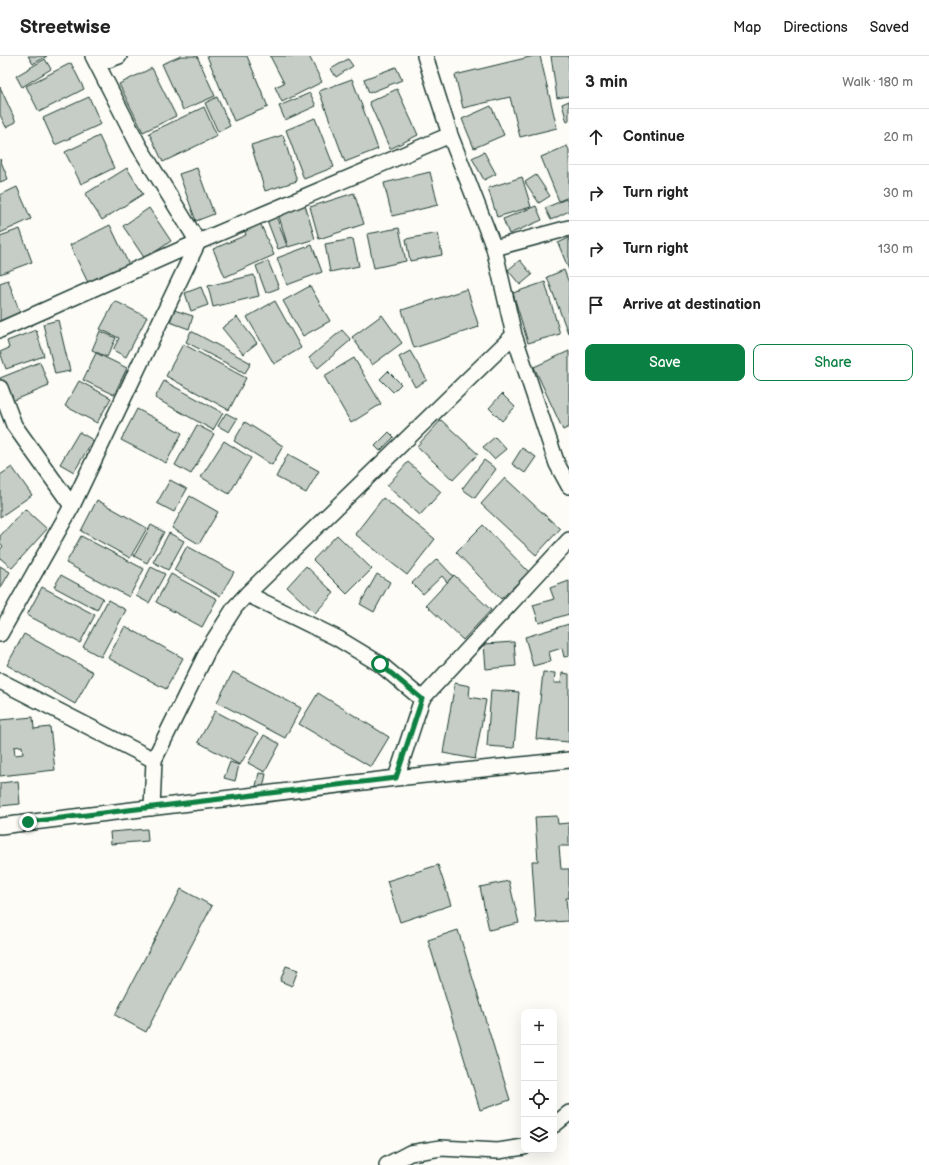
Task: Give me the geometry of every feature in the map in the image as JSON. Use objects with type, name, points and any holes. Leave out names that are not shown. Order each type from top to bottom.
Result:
[{"type":"street","points":[[119,56],[95,60],[139,146],[198,242]]},
{"type":"street","points":[[425,56],[450,135],[494,248],[514,335],[557,464],[569,486]]},
{"type":"street","points":[[0,330],[198,242],[450,135]]},
{"type":"street","points":[[494,248],[569,228]]},
{"type":"street","points":[[0,634],[72,506],[198,242]]},
{"type":"street","points":[[152,808],[154,760],[210,646],[235,607],[514,335]]},
{"type":"street","points":[[0,388],[14,426],[72,506]]},
{"type":"street","points":[[396,778],[422,699],[569,540]]},
{"type":"street","points":[[247,594],[336,638],[380,664],[422,699]]},
{"type":"street","points":[[0,681],[154,760]]},
{"type":"street","points":[[0,826],[396,778],[569,760]]},
{"type":"street","points":[[557,1123],[569,1113]]},
{"type":"street","points":[[387,1165],[410,1152],[441,1148],[498,1151],[521,1147]]},
{"type":"building","points":[[28,56],[47,56],[33,64]]},
{"type":"building","points":[[181,56],[197,56],[215,96],[183,110],[162,64]]},
{"type":"building","points":[[207,56],[247,56],[268,107],[234,121]]},
{"type":"building","points":[[270,56],[309,56],[322,82],[282,102],[275,87],[284,83]]},
{"type":"building","points":[[534,56],[540,56],[557,128],[520,137],[510,97],[463,108],[455,75]]},
{"type":"building","points":[[551,56],[569,56],[569,96],[557,98]]},
{"type":"building","points":[[45,59],[51,69],[22,87],[16,76]]},
{"type":"building","points":[[348,59],[353,66],[336,77],[331,69]]},
{"type":"building","points":[[71,63],[84,89],[39,112],[26,86]]},
{"type":"building","points":[[396,67],[402,80],[369,93],[364,79]]},
{"type":"building","points":[[152,68],[176,116],[143,132],[119,84]]},
{"type":"building","points":[[352,79],[378,149],[345,162],[319,91]]},
{"type":"building","points":[[0,87],[16,122],[6,127],[0,115]]},
{"type":"building","points":[[397,89],[418,135],[390,149],[369,102]]},
{"type":"building","points":[[310,93],[316,106],[285,120],[279,106]]},
{"type":"building","points":[[89,97],[101,124],[55,145],[43,118]]},
{"type":"building","points":[[217,97],[230,126],[218,132],[205,103]]},
{"type":"building","points":[[569,101],[569,121],[567,122],[562,104]]},
{"type":"building","points":[[491,106],[504,135],[474,148],[462,119]]},
{"type":"building","points":[[204,107],[217,136],[163,162],[149,133]]},
{"type":"building","points":[[315,118],[334,167],[304,179],[286,130]]},
{"type":"building","points":[[283,135],[297,181],[265,191],[251,145]]},
{"type":"building","points":[[99,136],[114,168],[81,184],[65,152]]},
{"type":"building","points":[[567,146],[569,150],[569,197],[559,201],[541,157]]},
{"type":"building","points":[[484,152],[496,174],[484,180],[472,158]]},
{"type":"building","points":[[0,159],[8,179],[0,182]]},
{"type":"building","points":[[127,168],[143,194],[102,220],[85,194]]},
{"type":"building","points":[[197,168],[214,214],[196,221],[179,174]]},
{"type":"building","points":[[430,172],[438,205],[392,216],[384,183]]},
{"type":"building","points":[[536,175],[550,196],[539,203],[525,182]]},
{"type":"building","points":[[522,177],[531,207],[497,217],[488,188]]},
{"type":"building","points":[[17,187],[31,219],[0,233],[0,195]]},
{"type":"building","points":[[354,193],[364,224],[319,239],[310,207]]},
{"type":"building","points":[[566,199],[569,205],[569,211],[551,220],[545,208]]},
{"type":"building","points":[[305,205],[315,239],[288,247],[278,213]]},
{"type":"building","points":[[536,206],[542,220],[509,234],[503,219]]},
{"type":"building","points":[[149,208],[171,241],[145,259],[123,226]]},
{"type":"building","points":[[276,216],[287,246],[278,249],[267,220]]},
{"type":"building","points":[[258,218],[274,255],[225,277],[213,249],[246,235],[242,224]]},
{"type":"building","points":[[110,225],[130,267],[90,287],[70,245]]},
{"type":"building","points":[[399,228],[406,261],[374,268],[367,234]]},
{"type":"building","points":[[20,229],[32,262],[0,274],[0,236]]},
{"type":"building","points":[[438,233],[442,255],[410,261],[406,239]]},
{"type":"building","points":[[569,238],[569,270],[558,243]]},
{"type":"building","points":[[353,239],[359,266],[330,272],[325,244]]},
{"type":"building","points":[[312,245],[322,272],[287,285],[277,258]]},
{"type":"building","points":[[520,260],[532,275],[520,285],[508,270]]},
{"type":"building","points":[[268,261],[279,288],[266,293],[256,266]]},
{"type":"building","points":[[564,270],[569,283],[568,333],[547,277]]},
{"type":"building","points":[[254,275],[259,296],[213,307],[208,286]]},
{"type":"building","points":[[8,280],[20,313],[0,321],[0,283]]},
{"type":"building","points":[[545,282],[560,334],[528,343],[513,293]]},
{"type":"building","points":[[310,286],[330,321],[303,336],[283,301]]},
{"type":"building","points":[[201,287],[208,305],[191,311],[185,293]]},
{"type":"building","points":[[467,289],[479,327],[414,348],[402,310]]},
{"type":"building","points":[[115,301],[147,317],[126,357],[113,350],[119,338],[100,329]]},
{"type":"building","points":[[275,301],[301,348],[274,364],[247,317]]},
{"type":"building","points":[[174,310],[193,316],[189,329],[170,322]]},
{"type":"building","points":[[382,315],[402,343],[372,365],[352,337]]},
{"type":"building","points":[[237,317],[257,343],[243,354],[222,328]]},
{"type":"building","points":[[58,320],[70,371],[55,374],[43,324]]},
{"type":"building","points":[[36,330],[44,356],[6,369],[0,352],[9,348],[7,341]]},
{"type":"building","points":[[342,330],[351,340],[318,368],[309,358]]},
{"type":"building","points":[[100,331],[116,338],[107,357],[92,350]]},
{"type":"building","points":[[191,331],[251,363],[245,373],[186,342]]},
{"type":"building","points":[[183,344],[246,378],[229,410],[166,376]]},
{"type":"building","points":[[410,351],[427,380],[415,387],[399,357]]},
{"type":"building","points":[[569,351],[569,427],[563,430],[534,367]]},
{"type":"building","points":[[96,353],[127,368],[114,395],[83,380]]},
{"type":"building","points":[[354,358],[381,404],[351,423],[324,376]]},
{"type":"building","points":[[40,362],[49,386],[10,402],[0,378]]},
{"type":"building","points":[[388,371],[401,384],[393,392],[380,379]]},
{"type":"building","points":[[79,381],[111,398],[97,423],[65,406]]},
{"type":"building","points":[[164,381],[223,413],[213,430],[155,398]]},
{"type":"building","points":[[502,394],[515,407],[502,421],[489,408]]},
{"type":"building","points":[[137,409],[182,433],[166,463],[121,440]]},
{"type":"building","points":[[226,413],[237,419],[229,432],[218,426]]},
{"type":"building","points":[[441,420],[478,454],[453,480],[417,446]]},
{"type":"building","points":[[245,422],[283,446],[272,465],[234,441]]},
{"type":"building","points":[[197,425],[214,434],[191,474],[175,465]]},
{"type":"building","points":[[79,432],[93,440],[74,472],[60,464]]},
{"type":"building","points":[[389,432],[394,437],[380,451],[375,446]]},
{"type":"building","points":[[495,437],[506,449],[494,459],[483,447]]},
{"type":"building","points":[[224,441],[251,458],[229,494],[201,477]]},
{"type":"building","points":[[522,448],[536,457],[525,473],[512,464]]},
{"type":"building","points":[[288,454],[319,471],[306,493],[276,477]]},
{"type":"building","points":[[484,460],[496,469],[475,498],[462,489]]},
{"type":"building","points":[[408,462],[441,492],[420,515],[387,486]]},
{"type":"building","points":[[12,467],[32,495],[0,517],[0,475]]},
{"type":"building","points":[[505,478],[560,529],[536,555],[481,504]]},
{"type":"building","points":[[170,480],[187,489],[174,512],[157,503]]},
{"type":"building","points":[[190,496],[218,512],[199,544],[172,528]]},
{"type":"building","points":[[383,498],[435,539],[407,575],[355,534]]},
{"type":"building","points":[[97,500],[147,528],[130,558],[81,531]]},
{"type":"building","points":[[25,509],[47,529],[12,568],[0,558],[0,550],[3,546],[0,543],[0,536]]},
{"type":"building","points":[[151,525],[164,532],[147,563],[134,556]]},
{"type":"building","points":[[483,525],[529,572],[501,599],[456,552]]},
{"type":"building","points":[[169,533],[184,541],[168,570],[153,562]]},
{"type":"building","points":[[337,535],[372,569],[347,594],[313,560]]},
{"type":"building","points":[[81,536],[144,569],[129,597],[66,563]]},
{"type":"building","points":[[187,546],[234,572],[220,596],[174,570]]},
{"type":"building","points":[[437,559],[453,576],[447,582],[442,576],[423,594],[412,583]]},
{"type":"building","points":[[0,566],[10,572],[0,589]]},
{"type":"building","points":[[306,566],[334,593],[315,613],[287,587]]},
{"type":"building","points":[[151,567],[165,574],[149,603],[136,596]]},
{"type":"building","points":[[171,574],[217,599],[202,627],[156,602]]},
{"type":"building","points":[[377,574],[390,582],[374,612],[360,604]]},
{"type":"building","points":[[61,575],[103,598],[97,610],[54,587]]},
{"type":"building","points":[[454,575],[491,610],[463,640],[426,605]]},
{"type":"building","points":[[569,581],[569,614],[539,623],[533,605],[554,599],[550,588]]},
{"type":"building","points":[[42,587],[95,615],[80,643],[27,615]]},
{"type":"building","points":[[108,600],[126,610],[101,657],[83,647]]},
{"type":"building","points":[[569,624],[569,656],[564,657],[562,648],[549,652],[551,661],[533,666],[525,637]]},
{"type":"building","points":[[125,626],[183,658],[166,689],[108,658]]},
{"type":"building","points":[[24,634],[93,672],[75,704],[7,665]]},
{"type":"building","points":[[514,642],[516,666],[486,669],[484,644]]},
{"type":"building","points":[[233,672],[301,708],[285,738],[217,702]]},
{"type":"building","points":[[543,672],[555,673],[554,683],[561,683],[562,673],[569,674],[569,742],[536,739]]},
{"type":"building","points":[[455,683],[470,686],[469,697],[486,700],[475,759],[443,753]]},
{"type":"building","points":[[491,690],[519,692],[514,748],[487,746]]},
{"type":"building","points":[[318,693],[389,737],[371,767],[299,724]]},
{"type":"building","points":[[215,711],[258,734],[240,765],[198,742]]},
{"type":"building","points":[[33,717],[34,729],[50,727],[55,770],[0,776],[0,720]],"holes":[[[22,746],[23,754],[15,755],[14,747]]]},
{"type":"building","points":[[264,735],[280,744],[265,772],[248,763]]},
{"type":"building","points":[[230,762],[239,765],[235,781],[224,778]]},
{"type":"building","points":[[259,773],[266,774],[263,788],[256,786]]},
{"type":"building","points":[[18,781],[20,804],[0,806],[0,783]]},
{"type":"building","points":[[557,816],[558,824],[569,823],[569,846],[559,846],[561,869],[569,869],[569,898],[566,898],[568,921],[536,923],[532,861],[538,861],[535,817]]},
{"type":"building","points":[[147,829],[148,841],[111,844],[110,832]]},
{"type":"building","points":[[438,865],[451,905],[400,922],[387,881]]},
{"type":"building","points":[[509,881],[519,923],[489,930],[480,887]]},
{"type":"building","points":[[181,889],[212,906],[146,1032],[115,1015]]},
{"type":"building","points":[[458,930],[510,1100],[480,1110],[428,940]]},
{"type":"building","points":[[286,966],[298,970],[292,986],[280,981]]},
{"type":"route","points":[[28,822],[396,778],[422,699],[380,664]]}]
